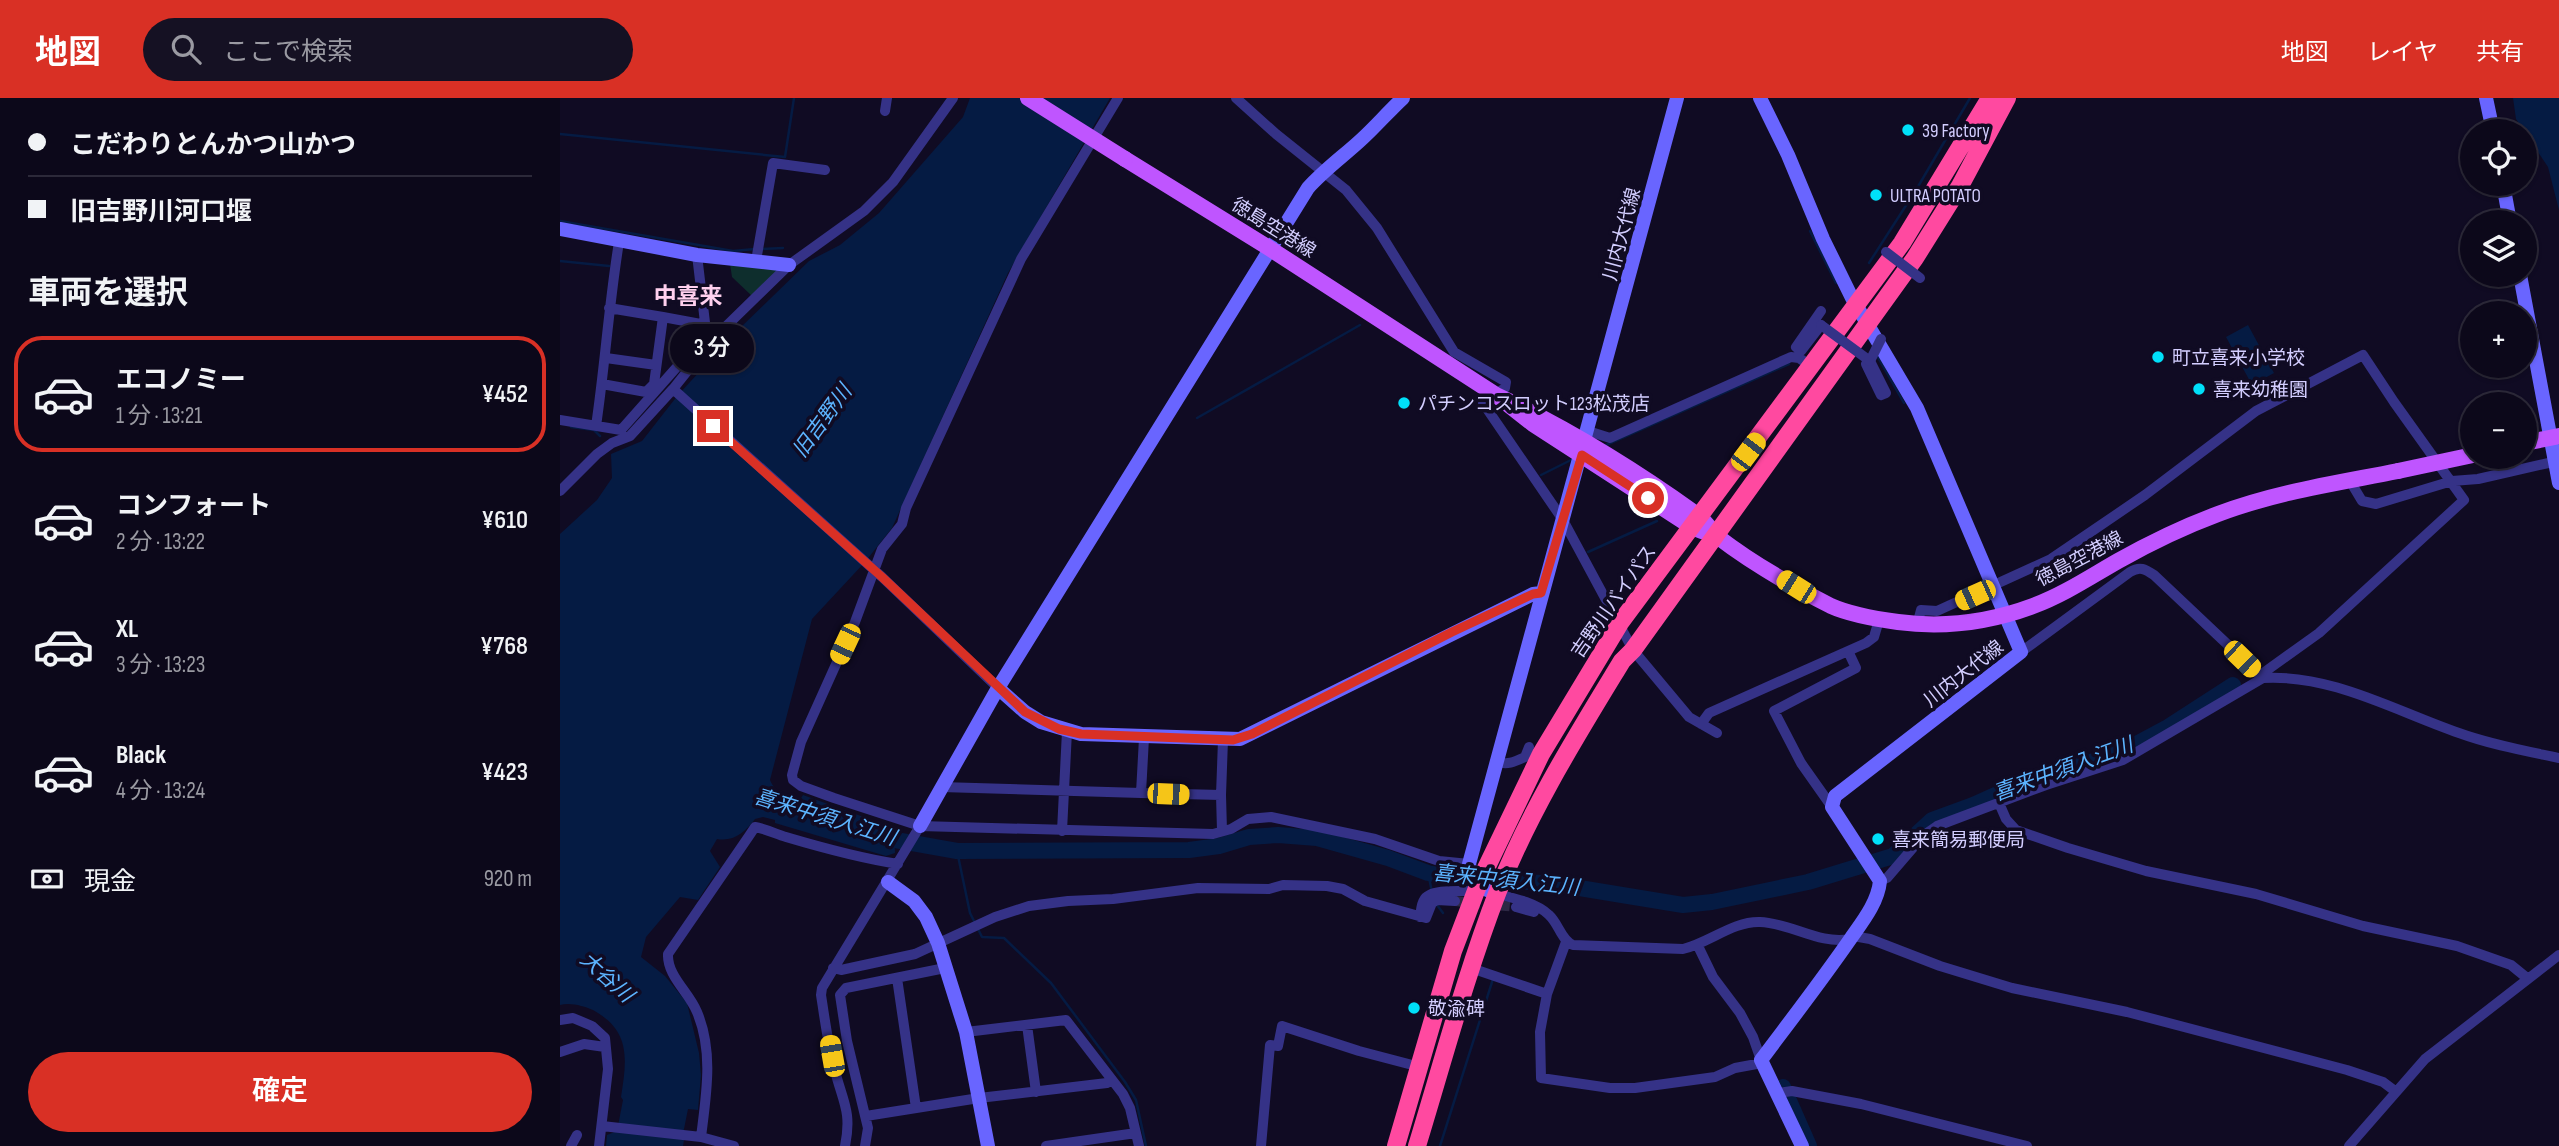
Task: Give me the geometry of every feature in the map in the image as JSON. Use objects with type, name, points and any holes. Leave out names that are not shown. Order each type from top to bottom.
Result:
[{"type":"highway","name":"吉野川バイパス","points":[[1396,1146],[1453,951],[1505,828],[1541,754],[1620,623],[1902,243],[1990,98]]},
{"type":"highway","name":"吉野川バイパス","points":[[1417,1146],[1478,970],[1482,884],[1524,836],[1560,763],[1622,661],[1633,650],[1715,534],[1875,332],[1915,258],[1960,186],[2007,98]]},
{"type":"main road","name":"徳島空港線","points":[[1028,98],[1269,248],[1496,395],[1533,424],[1585,442],[1696,522],[1796,587],[1835,607],[1879,620],[1917,625],[1966,622],[2005,615],[2036,605],[2176,531],[2220,513],[2261,499],[2460,458]]},
{"type":"main road","points":[[918,829],[998,688],[1308,188],[1403,98]]},
{"type":"main road","name":"川内大代線","points":[[1482,884],[1497,762],[1677,98]]},
{"type":"main road","name":"川内大代線","points":[[1760,98],[1788,155],[1823,239],[1857,306],[1875,332],[1917,408],[2021,652],[1835,796],[1832,807]]},
{"type":"main road","points":[[2486,98],[2490,119]]},
{"type":"main road","points":[[560,229],[697,255],[789,265]]},
{"type":"main road","points":[[2522,287],[2559,484]]},
{"type":"main road","points":[[2537,441],[2559,436]]},
{"type":"main road","points":[[998,688],[1033,717],[1081,734],[1223,740],[1246,736],[1452,632],[1533,594],[1541,593]]},
{"type":"main road","points":[[1802,1146],[1783,1092],[1761,1062],[1864,922],[1879,890],[1872,870],[1832,807]]},
{"type":"main road","points":[[888,882],[914,901],[926,917],[938,943],[965,1032],[988,1146]]},
{"type":"street","points":[[885,111],[887,98]]},
{"type":"street","points":[[560,420],[621,430],[709,332],[789,265],[864,211],[893,182],[953,98]]},
{"type":"street","points":[[1118,98],[1021,259],[906,508],[902,524],[871,567],[855,622],[801,741],[793,780],[834,799],[918,829],[1213,834],[1231,829],[1248,819],[1271,817],[1375,839],[1439,862],[1543,910],[1556,924],[1566,942],[1547,994],[1540,1032],[1541,1078],[1610,1088],[1635,1088],[1715,1077],[1735,1068],[1761,1062],[1753,1037],[1740,1013],[1713,977],[1698,946]]},
{"type":"street","points":[[1236,98],[1346,190],[1377,228],[1454,352],[1506,382],[1505,388],[1483,404],[1563,520],[1633,650],[1689,717],[1717,733]]},
{"type":"street","points":[[756,261],[773,163],[825,170]]},
{"type":"street","points":[[596,426],[619,242]]},
{"type":"street","points":[[1886,252],[1920,278]]},
{"type":"street","points":[[560,491],[597,454],[612,443],[630,436],[674,390],[709,332],[697,255]]},
{"type":"street","points":[[609,308],[663,317],[709,332]]},
{"type":"street","points":[[1821,312],[1796,347],[1801,351],[1821,325],[1868,363],[1875,332]]},
{"type":"street","points":[[602,384],[646,391],[654,384],[663,317]]},
{"type":"street","points":[[1872,870],[1888,878],[1924,835],[1937,826],[2046,785],[2123,760],[2261,677],[2319,633],[2464,499],[2394,402],[2364,355],[2256,411],[2146,495],[2051,559],[1937,611],[1921,610],[1917,625]]},
{"type":"street","points":[[1585,442],[1610,438],[1791,357],[1799,358],[1811,366]]},
{"type":"street","points":[[606,358],[656,365]]},
{"type":"street","points":[[674,390],[871,567],[998,688]]},
{"type":"street","points":[[2350,481],[2362,501],[2376,504],[2452,481],[2478,479],[2553,462]]},
{"type":"street","points":[[2021,652],[2130,572],[2143,568],[2154,575],[2261,677],[2298,678],[2336,686],[2460,734],[2559,758]]},
{"type":"street","points":[[1700,724],[1709,713],[1874,637],[1879,620]]},
{"type":"street","points":[[1832,807],[1801,763],[1774,712],[1856,668],[1848,651]]},
{"type":"street","points":[[1062,831],[1067,731]]},
{"type":"street","points":[[1141,793],[1144,738]]},
{"type":"street","points":[[1222,831],[1223,740]]},
{"type":"street","points":[[1497,762],[1507,764],[1525,757],[1529,747]]},
{"type":"street","points":[[942,787],[1221,795]]},
{"type":"street","points":[[1999,803],[2006,820],[2016,830],[2068,848],[2147,871],[2256,894],[2363,926],[2457,946],[2511,965],[2528,978]]},
{"type":"street","points":[[701,1137],[708,1062],[699,1015],[691,998],[672,972],[668,964],[668,954],[755,827],[861,857],[899,862]]},
{"type":"street","points":[[845,1146],[849,1126],[848,1110],[835,1072],[822,988],[918,829]]},
{"type":"street","points":[[1433,898],[1482,884]]},
{"type":"street","points":[[834,968],[841,970],[915,954],[985,922],[1029,906],[1068,901],[1113,900],[1198,888],[1327,886],[1343,889],[1365,901],[1426,918],[1433,898]]},
{"type":"street","points":[[1433,898],[1455,901]]},
{"type":"street","points":[[1516,907],[1556,924]]},
{"type":"street","points":[[1566,942],[1588,946],[1683,949],[1698,946],[1742,924],[1758,922],[1771,923],[1836,942],[1851,938],[1870,939],[1940,966],[2012,988],[2127,1012],[2347,1070],[2383,1082],[2396,1091]]},
{"type":"street","points":[[2350,1146],[2425,1059],[2559,955]]},
{"type":"street","points":[[865,1146],[868,1128],[847,1041],[840,995],[846,988],[945,968]]},
{"type":"street","points":[[1478,970],[1547,994]]},
{"type":"street","points":[[897,978],[916,1108]]},
{"type":"street","points":[[560,1020],[573,1018],[592,1027],[605,1038],[608,1069],[600,1125],[701,1137],[734,1146]]},
{"type":"street","points":[[965,1032],[1066,1020],[1123,1094],[1130,1108],[1139,1146]]},
{"type":"street","points":[[1027,1025],[1036,1092]]},
{"type":"street","points":[[1261,1146],[1270,1045],[1278,1046],[1282,1026],[1420,1067]]},
{"type":"street","points":[[560,1052],[584,1044],[605,1046]]},
{"type":"street","points":[[866,1116],[979,1098],[1107,1083],[1111,1080]]},
{"type":"street","points":[[1783,1092],[1861,1104],[2028,1146]]},
{"type":"street","points":[[599,1146],[605,1126]]},
{"type":"street","points":[[1046,1146],[1136,1133]]},
{"type":"street","points":[[571,1146],[577,1135]]},
{"type":"green space","points":[[730,264],[778,270],[753,297],[732,277]]},
{"type":"water","points":[[970,98],[1110,98],[1008,273],[892,528],[865,562],[812,619],[770,780],[775,788],[787,795],[801,798],[803,795],[894,828],[895,853],[886,856],[763,817],[755,819],[734,837],[717,839],[710,851],[720,867],[698,900],[680,897],[646,937],[641,957],[665,976],[687,1003],[699,1053],[701,1075],[698,1110],[688,1109],[683,1146],[606,1146],[607,1135],[617,1131],[623,1100],[624,1047],[614,1027],[593,1010],[577,1005],[560,1005],[560,534],[597,500],[612,478],[611,454],[642,441],[678,395],[740,328],[809,261],[840,245],[879,213],[963,117]]},
{"type":"water","points":[[2513,98],[2559,98],[2559,210],[2548,167],[2537,150],[2537,119],[2516,119]]},
{"type":"water","points":[[2248,325],[2274,373],[2252,385],[2226,337]]},
{"type":"waterway","points":[[560,134],[785,157],[794,98]]},
{"type":"waterway","points":[[1869,263],[1970,98]]},
{"type":"waterway","points":[[560,221],[733,251],[755,249]]},
{"type":"waterway","points":[[1810,231],[1836,283]]},
{"type":"waterway","points":[[761,249],[783,248]]},
{"type":"waterway","points":[[560,261],[609,266]]},
{"type":"waterway","points":[[1197,418],[1360,325]]},
{"type":"waterway","points":[[1876,354],[1904,403]]},
{"type":"waterway","points":[[1606,445],[1789,364]]},
{"type":"waterway","points":[[571,427],[594,430],[600,436]]},
{"type":"waterway","points":[[1541,475],[1571,460]]},
{"type":"waterway","points":[[1588,552],[1657,521]]},
{"type":"waterway","name":"喜来中須入江川","points":[[873,836],[957,851],[1189,850],[1219,846],[1249,837],[1278,835],[1317,838],[1444,876],[1555,884],[1683,905],[1712,902],[1808,882],[1893,856],[1932,820],[2033,778],[2125,750],[2168,727],[2233,685]]},
{"type":"waterway","points":[[957,851],[970,913],[982,937],[1004,938],[1051,983],[1136,1100],[1146,1146]]},
{"type":"waterway","points":[[1428,873],[1432,892]]},
{"type":"waterway","points":[[1437,905],[1443,913]]},
{"type":"waterway","points":[[1440,1146],[1493,979]]},
{"type":"waterway","points":[[1783,1087],[1809,1146]]},
{"type":"tunnel","points":[[1455,901],[1516,907]]},
{"type":"place","name":"39 Factory","points":[[1908,130]]},
{"type":"place","name":"ULTRA POTATO","points":[[1876,195]]},
{"type":"place","name":"町立喜来小学校","points":[[2158,357]]},
{"type":"place","name":"喜来幼稚園","points":[[2199,389]]},
{"type":"place","name":"パチンコスロット123松茂店","points":[[1404,403]]},
{"type":"place","name":"喜来簡易郵便局","points":[[1878,839]]},
{"type":"place","name":"敬渝碑","points":[[1414,1008]]},
{"type":"district","name":"中喜来","points":[[688,296]]},
{"type":"route","points":[[713,426],[882,577],[1025,712],[1059,729],[1101,736],[1240,739],[1452,632],[1533,594],[1541,593],[1582,455],[1648,498]]},
{"type":"water label","name":"旧吉野川","points":[[822,421]]},
{"type":"water label","name":"大谷川","points":[[607,977]]}]
